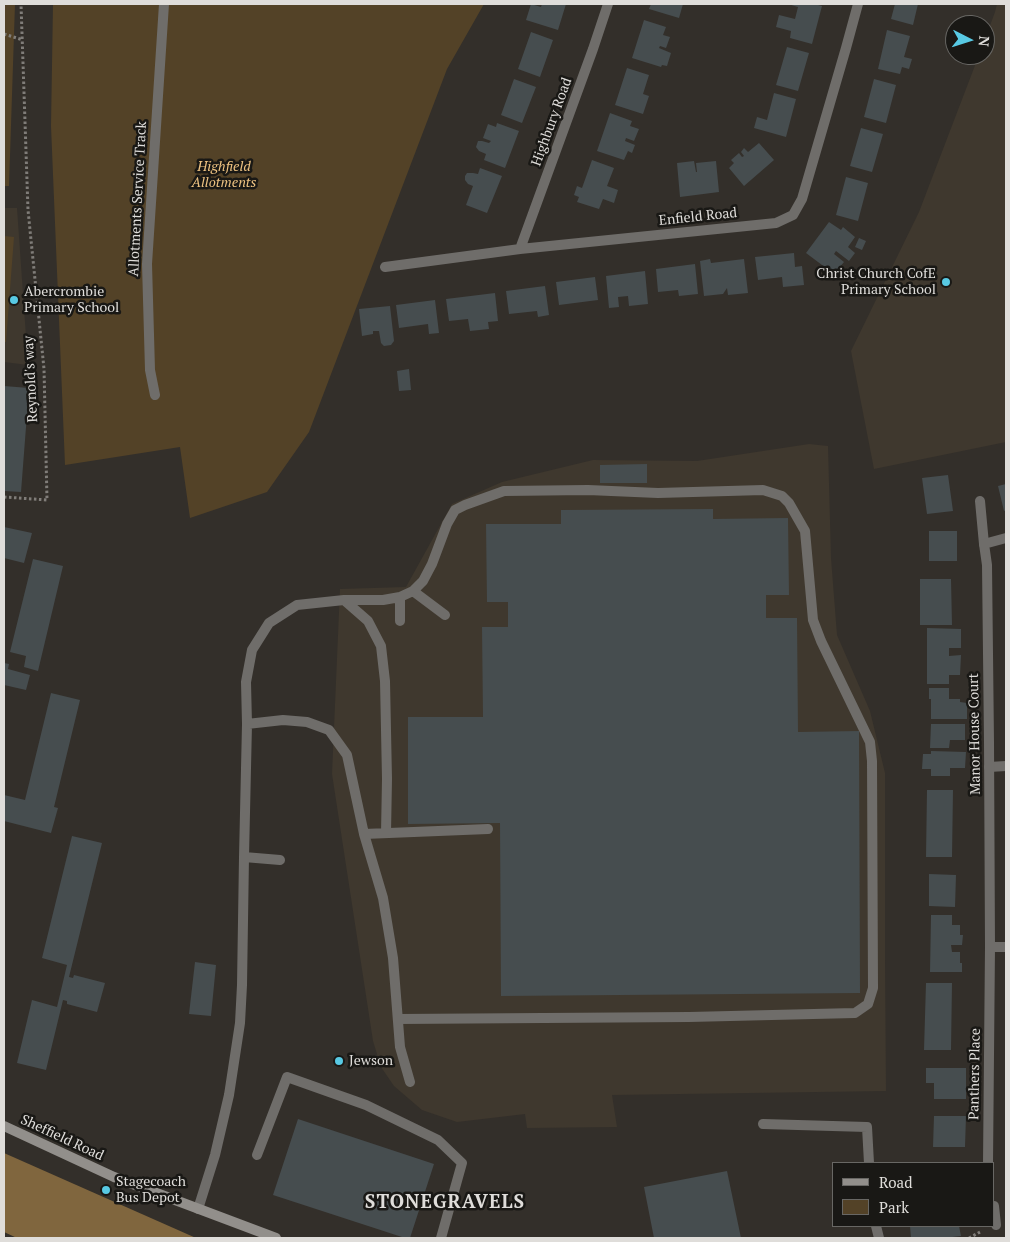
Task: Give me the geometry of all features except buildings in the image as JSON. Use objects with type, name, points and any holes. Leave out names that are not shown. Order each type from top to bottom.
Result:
[{"type":"main road","name":"Sheffield Road","points":[[4,1126],[114,1177],[276,1238]]},
{"type":"street","name":"Allotments Service Track","points":[[155,395],[150,370],[147,264],[164,4]]},
{"type":"street","name":"Highbury Road","points":[[520,249],[608,4]]},
{"type":"street","name":"Enfield Road","points":[[385,267],[520,249],[776,223],[793,214],[802,199],[858,4]]},
{"type":"street","points":[[198,1209],[216,1155],[227,1104],[240,1023],[247,724],[246,682],[252,650],[269,623],[296,605],[344,600],[383,600],[400,597],[413,591],[423,581],[432,564],[447,524],[455,510],[504,491],[579,490],[658,493],[764,490],[782,496],[793,509],[805,531],[813,620],[821,641],[870,742],[872,761],[873,988],[868,1004],[855,1013],[398,1019]]},
{"type":"street","name":"Manor House Court","points":[[980,501],[986,565],[990,986]]},
{"type":"street","points":[[984,544],[1006,538]]},
{"type":"street","points":[[413,591],[445,615]]},
{"type":"street","points":[[400,597],[400,621]]},
{"type":"street","points":[[344,600],[368,621],[381,646],[386,681],[388,779],[386,833]]},
{"type":"street","points":[[247,724],[283,720],[307,722],[329,730],[347,755],[364,834],[383,898],[393,958],[400,1047],[410,1082]]},
{"type":"street","points":[[989,767],[1006,766]]},
{"type":"street","points":[[364,834],[488,829]]},
{"type":"street","points":[[244,857],[280,860]]},
{"type":"street","points":[[990,948],[1006,947]]},
{"type":"street","name":"Panthers Place","points":[[988,1162],[990,986]]},
{"type":"street","points":[[258,1156],[287,1077],[366,1105],[438,1140],[462,1163],[441,1238]]},
{"type":"street","points":[[763,1124],[867,1127],[869,1162]]},
{"type":"street","points":[[995,1216],[996,1225]]},
{"type":"path","name":"Reynold's way","points":[[4,497],[47,500],[44,369],[28,210],[21,4]]},
{"type":"path","points":[[4,34],[23,40]]},
{"type":"shaded area","name":"Christ Church CofE Primary School","points":[[997,4],[1006,4],[1006,442],[874,469],[851,351],[919,212],[975,65],[995,65],[995,12]]},
{"type":"shaded area","name":"Abercrombie Primary School","points":[[4,208],[17,208],[28,365],[4,362]]},
{"type":"shaded area","points":[[809,444],[828,446],[831,558],[837,635],[870,711],[885,773],[886,1091],[612,1095],[617,1127],[527,1128],[525,1114],[457,1122],[422,1110],[394,1086],[381,1067],[373,1041],[332,774],[340,589],[406,587],[452,504],[502,482],[593,460],[697,461]]},
{"type":"shaded area","points":[[4,1153],[196,1238],[17,1238],[4,1232]]},
{"type":"green space","points":[[4,4],[15,4],[9,186],[4,186]]},
{"type":"green space","name":"Highfield Allotments","points":[[53,4],[484,4],[447,69],[309,432],[267,492],[190,518],[180,447],[65,465],[51,126]]},
{"type":"green space","points":[[4,236],[14,237],[6,342],[4,342]]},
{"type":"place","name":"Christ Church CofE Primary School","points":[[946,282]]},
{"type":"place","name":"Abercrombie Primary School","points":[[14,300]]},
{"type":"place","name":"Jewson","points":[[339,1061]]},
{"type":"place","name":"Stagecoach Bus Depot","points":[[106,1190]]},
{"type":"district","name":"STONEGRAVELS","points":[[445,1203]]}]
